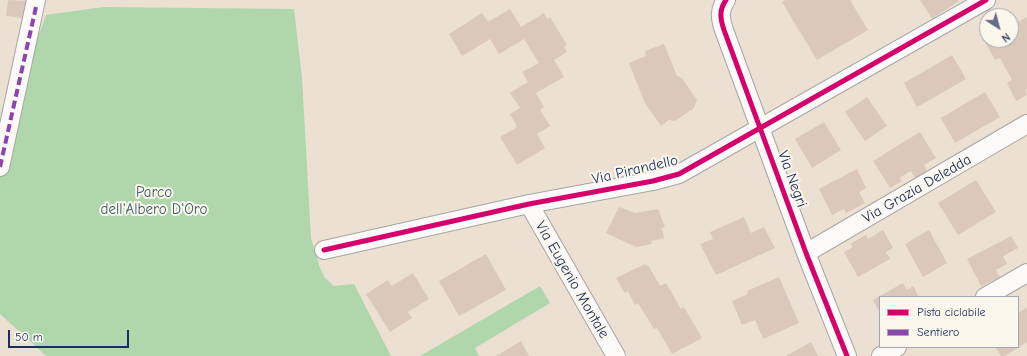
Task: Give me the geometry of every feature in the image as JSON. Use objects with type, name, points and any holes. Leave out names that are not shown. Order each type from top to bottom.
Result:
[{"type":"street","name":"Via Pirandello","points":[[324,250],[529,204],[653,181],[679,174],[986,0]]},
{"type":"street","points":[[0,167],[36,3]]},
{"type":"street","name":"Via Negri","points":[[724,4],[721,21],[724,30],[806,253],[847,356]]},
{"type":"street","name":"Via Grazia Deledda","points":[[806,253],[1027,124]]},
{"type":"street","name":"Via Eugenio Montale","points":[[529,204],[616,356]]},
{"type":"street","points":[[987,296],[1027,273]]},
{"type":"street","points":[[881,356],[895,348]]},
{"type":"green space","name":"Parco dell'Albero D'Oro","points":[[103,7],[294,9],[302,78],[311,238],[320,268],[325,278],[334,286],[354,284],[391,356],[46,356],[0,314],[0,130],[9,115],[46,15]]},
{"type":"green space","points":[[540,286],[550,303],[475,348],[479,356],[420,356]]},
{"type":"building","points":[[8,0],[31,1],[29,19],[6,16]]},
{"type":"building","points":[[785,0],[850,0],[868,30],[817,60],[782,2]]},
{"type":"building","points":[[920,0],[958,0],[959,1],[932,19]]},
{"type":"building","points":[[510,9],[521,27],[544,13],[547,19],[550,17],[567,45],[564,47],[567,52],[554,60],[564,77],[536,93],[544,107],[540,110],[550,126],[537,134],[545,148],[517,165],[500,137],[517,127],[510,114],[520,108],[510,93],[528,82],[522,72],[539,63],[524,39],[499,54],[490,39],[462,56],[449,34],[482,13],[488,22]]},
{"type":"building","points":[[1027,17],[1027,89],[1025,90],[1027,95],[1016,101],[1007,83],[1012,80],[1000,58],[995,60],[988,48],[1019,48],[1019,22]]},
{"type":"building","points":[[664,44],[677,76],[682,78],[697,100],[694,108],[675,121],[669,120],[661,126],[645,103],[629,63],[646,56],[645,51]]},
{"type":"building","points":[[952,55],[966,79],[917,107],[904,83]]},
{"type":"building","points":[[985,92],[1000,117],[955,143],[941,118]]},
{"type":"building","points":[[867,97],[887,126],[865,141],[845,112]]},
{"type":"building","points":[[824,122],[841,150],[812,168],[795,139]]},
{"type":"building","points":[[920,132],[936,158],[924,165],[927,171],[915,178],[911,171],[899,178],[902,181],[890,188],[873,161]]},
{"type":"building","points":[[857,169],[866,188],[859,192],[865,203],[846,213],[844,209],[832,215],[819,189]]},
{"type":"building","points":[[976,180],[996,212],[958,235],[938,203]]},
{"type":"building","points":[[619,207],[635,213],[658,209],[665,227],[662,228],[664,238],[651,241],[652,244],[636,247],[606,233]]},
{"type":"building","points":[[744,217],[751,233],[764,227],[775,248],[716,275],[700,244],[713,239],[710,232]]},
{"type":"building","points":[[883,230],[893,248],[886,252],[890,259],[858,277],[844,252],[853,247],[850,244],[866,235],[868,239]]},
{"type":"building","points":[[929,230],[947,263],[923,277],[905,244]]},
{"type":"building","points":[[1011,236],[1018,248],[1003,256],[1007,264],[996,270],[1000,277],[981,286],[967,259]]},
{"type":"building","points":[[486,254],[506,290],[459,316],[439,281]]},
{"type":"building","points":[[645,264],[646,266],[648,265],[660,286],[666,283],[681,309],[684,307],[702,338],[672,354],[657,328],[654,329],[638,303],[635,305],[628,291],[625,293],[616,278]]},
{"type":"building","points":[[413,273],[429,299],[408,312],[412,318],[390,332],[366,294],[388,280],[392,286]]},
{"type":"building","points":[[779,277],[799,323],[763,339],[755,320],[742,325],[732,301],[748,294],[747,291]]},
{"type":"building","points":[[903,283],[907,290],[913,286],[918,296],[880,296]]},
{"type":"building","points":[[879,297],[879,311],[873,300]]},
{"type":"building","points":[[1027,307],[1027,342],[1019,347],[1019,312]]},
{"type":"building","points":[[521,341],[529,356],[496,356]]},
{"type":"building","points":[[811,342],[818,356],[786,356]]},
{"type":"building","points":[[996,348],[1018,348],[1005,356],[1001,356]]},
{"type":"marked path","points":[[0,167],[36,7]]},
{"type":"cycle path","points":[[726,0],[722,7],[721,14],[724,30],[806,253],[847,356]]},
{"type":"cycle path","points":[[324,250],[529,204],[653,181],[679,174],[986,0]]}]
